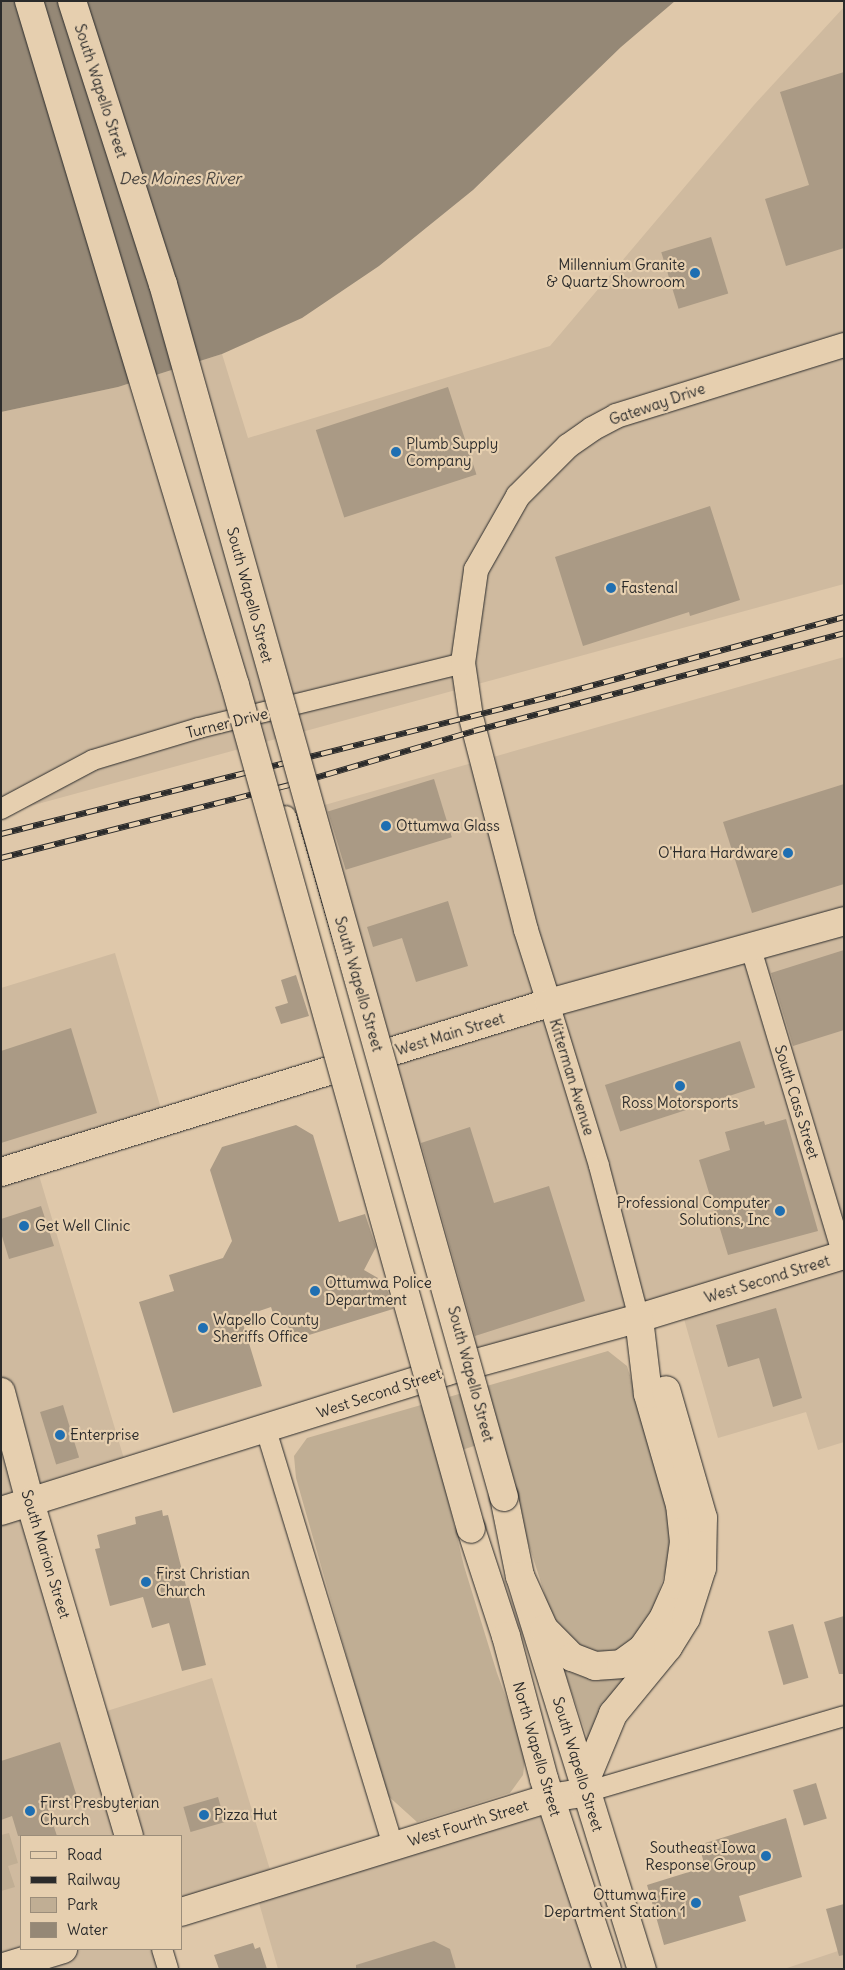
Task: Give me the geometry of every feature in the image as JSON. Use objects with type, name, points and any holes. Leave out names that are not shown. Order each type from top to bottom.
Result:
[{"type":"main road","name":"North Wapello Street","points":[[28,1],[235,685],[471,1529],[506,1636],[550,1798],[607,1969]]},
{"type":"main road","name":"South Wapello Street","points":[[72,1],[164,284],[315,832],[444,1275],[504,1496],[520,1576],[642,1969]]},
{"type":"main road","name":"West Main Street","points":[[1,1172],[549,1003],[751,949],[844,921]]},
{"type":"main road","name":"West Second Street","points":[[1,1511],[266,1430],[447,1371],[638,1318],[843,1256]]},
{"type":"main road","points":[[520,1576],[544,1629],[572,1657],[595,1666],[620,1664],[642,1649],[664,1617],[678,1585],[684,1542],[680,1505],[648,1394],[638,1318]]},
{"type":"main road","points":[[585,1788],[613,1714],[668,1648],[686,1618],[702,1568],[704,1518],[660,1371],[638,1318]]},
{"type":"main road","name":"South Marion Street","points":[[1,1392],[30,1502],[129,1835]]},
{"type":"main road","name":"West Fourth Street","points":[[182,1912],[585,1788]]},
{"type":"main road","points":[[1,1968],[60,1950]]},
{"type":"street","name":"Gateway Drive","points":[[502,836],[474,731],[463,663],[476,570],[518,496],[568,446],[616,416],[844,345]]},
{"type":"street","name":"Turner Drive","points":[[1,809],[93,760],[199,728],[463,663]]},
{"type":"street","name":"South Wapello Street","points":[[286,816],[447,1371]]},
{"type":"street","name":"Kitterman Avenue","points":[[502,836],[549,1003],[599,1166],[638,1318]]},
{"type":"street","name":"South Cass Street","points":[[751,949],[843,1256]]},
{"type":"street","points":[[266,1430],[393,1846]]},
{"type":"street","name":"West Fourth Street","points":[[585,1788],[844,1716]]},
{"type":"street","points":[[162,1950],[168,1969]]},
{"type":"shaded area","points":[[844,7],[844,584],[1,814],[1,412],[118,387],[222,354],[248,438],[550,346],[754,105]]},
{"type":"shaded area","points":[[844,657],[844,1442],[818,1450],[806,1412],[718,1438],[680,1305],[447,1371],[286,816]]},
{"type":"shaded area","points":[[115,953],[165,1122],[35,1162],[128,1472],[30,1503],[94,1715],[212,1678],[274,1883],[550,1798],[607,1969],[278,1969],[255,1889],[182,1912],[182,1835],[20,1835],[20,1950],[162,1950],[168,1969],[1,1969],[1,988]]},
{"type":"shaded area","points":[[844,1949],[844,1969],[784,1969]]},
{"type":"green space","points":[[608,1351],[627,1366],[668,1497],[671,1554],[654,1606],[636,1635],[621,1649],[603,1653],[588,1651],[564,1636],[552,1617],[495,1439],[438,1458],[464,1566],[497,1673],[522,1741],[525,1760],[523,1775],[510,1793],[417,1822],[386,1794],[296,1478],[294,1456],[307,1438]]},
{"type":"green space","points":[[564,1670],[595,1681],[611,1679],[630,1671],[590,1745]]},
{"type":"green space","points":[[9,1833],[18,1863],[8,1866],[15,1887],[1,1891],[1,1835]]},
{"type":"water","name":"Des Moines River","points":[[1,1],[675,1],[621,47],[473,190],[379,266],[302,318],[222,354],[118,387],[1,412]]},
{"type":"building","points":[[844,72],[844,248],[786,266],[765,199],[809,185],[780,92]]},
{"type":"building","name":"Millennium Granite & Quartz Showroom","points":[[711,237],[728,293],[679,309],[661,252]]},
{"type":"building","name":"Plumb Supply Company","points":[[448,387],[476,474],[344,517],[316,430]]},
{"type":"building","points":[[710,506],[740,600],[690,616],[689,612],[583,646],[555,557]]},
{"type":"building","name":"Ottumwa Glass","points":[[434,779],[452,837],[346,870],[328,811]]},
{"type":"building","name":"O'Hara Hardware","points":[[844,784],[844,884],[752,913],[723,822]]},
{"type":"building","points":[[448,901],[468,966],[416,982],[402,938],[373,947],[367,927]]},
{"type":"building","points":[[844,950],[844,1030],[793,1046],[771,973]]},
{"type":"building","points":[[296,975],[309,1016],[281,1024],[275,1007],[288,1003],[281,980]]},
{"type":"building","points":[[71,1028],[97,1113],[1,1143],[1,1051]]},
{"type":"building","name":"Ross Motorsports","points":[[740,1041],[755,1088],[620,1131],[605,1085]]},
{"type":"building","points":[[786,1119],[818,1231],[728,1255],[699,1160],[730,1150],[725,1132],[764,1121],[765,1125]]},
{"type":"building","points":[[296,1125],[313,1135],[339,1222],[365,1214],[376,1247],[364,1270],[385,1282],[393,1309],[296,1339],[293,1330],[290,1331],[286,1321],[281,1323],[279,1314],[274,1316],[271,1307],[241,1317],[262,1386],[173,1413],[139,1302],[174,1291],[169,1275],[223,1258],[232,1241],[210,1170],[222,1147]]},
{"type":"building","points":[[470,1127],[494,1203],[549,1186],[585,1301],[475,1336],[421,1143]]},
{"type":"building","name":"Get Well Clinic","points":[[41,1206],[54,1246],[9,1259],[1,1233],[1,1219]]},
{"type":"building","points":[[776,1308],[802,1398],[773,1407],[759,1358],[728,1367],[716,1325]]},
{"type":"building","name":"Enterprise","points":[[63,1405],[79,1458],[56,1465],[40,1412]]},
{"type":"building","name":"First Christian Church","points":[[162,1510],[163,1516],[168,1515],[206,1665],[182,1671],[169,1623],[152,1628],[143,1597],[110,1606],[95,1549],[100,1548],[97,1535],[136,1524],[135,1517]]},
{"type":"building","points":[[844,1616],[844,1674],[839,1674],[824,1622]]},
{"type":"building","points":[[793,1624],[808,1678],[783,1685],[768,1631]]},
{"type":"building","points":[[60,1742],[77,1797],[47,1806],[57,1835],[18,1836],[12,1816],[1,1820],[1,1761]]},
{"type":"building","points":[[816,1783],[827,1818],[804,1825],[793,1790]]},
{"type":"building","name":"Pizza Hut","points":[[218,1797],[225,1822],[191,1832],[183,1807]]},
{"type":"building","points":[[786,1818],[802,1877],[739,1896],[746,1921],[664,1945],[647,1885],[705,1867],[699,1845]]},
{"type":"building","points":[[844,1904],[844,1955],[839,1956],[826,1909]]},
{"type":"building","points":[[434,1941],[450,1949],[456,1969],[356,1969],[356,1965]]},
{"type":"building","points":[[253,1943],[255,1949],[260,1947],[267,1969],[219,1969],[214,1955]]},
{"type":"railway","points":[[1,834],[561,694],[844,617]]},
{"type":"railway","points":[[1,858],[305,781],[474,731],[844,633]]},
{"type":"place","name":"Millennium Granite & Quartz Showroom","points":[[695,273]]},
{"type":"place","name":"Plumb Supply Company","points":[[396,452]]},
{"type":"place","name":"Fastenal","points":[[611,588]]},
{"type":"place","name":"Ottumwa Glass","points":[[386,826]]},
{"type":"place","name":"O'Hara Hardware","points":[[788,853]]},
{"type":"place","name":"Ross Motorsports","points":[[680,1086]]},
{"type":"place","name":"Professional Computer Solutions, Inc","points":[[780,1211]]},
{"type":"place","name":"Get Well Clinic","points":[[24,1226]]},
{"type":"place","name":"Ottumwa Police Department","points":[[315,1291]]},
{"type":"place","name":"Wapello County Sheriffs Office","points":[[203,1328]]},
{"type":"place","name":"Enterprise","points":[[60,1435]]},
{"type":"place","name":"First Christian Church","points":[[146,1582]]},
{"type":"place","name":"First Presbyterian Church","points":[[30,1811]]},
{"type":"place","name":"Pizza Hut","points":[[204,1815]]},
{"type":"place","name":"Southeast Iowa Response Group","points":[[766,1856]]},
{"type":"place","name":"Ottumwa Fire Department Station 1","points":[[696,1903]]}]
